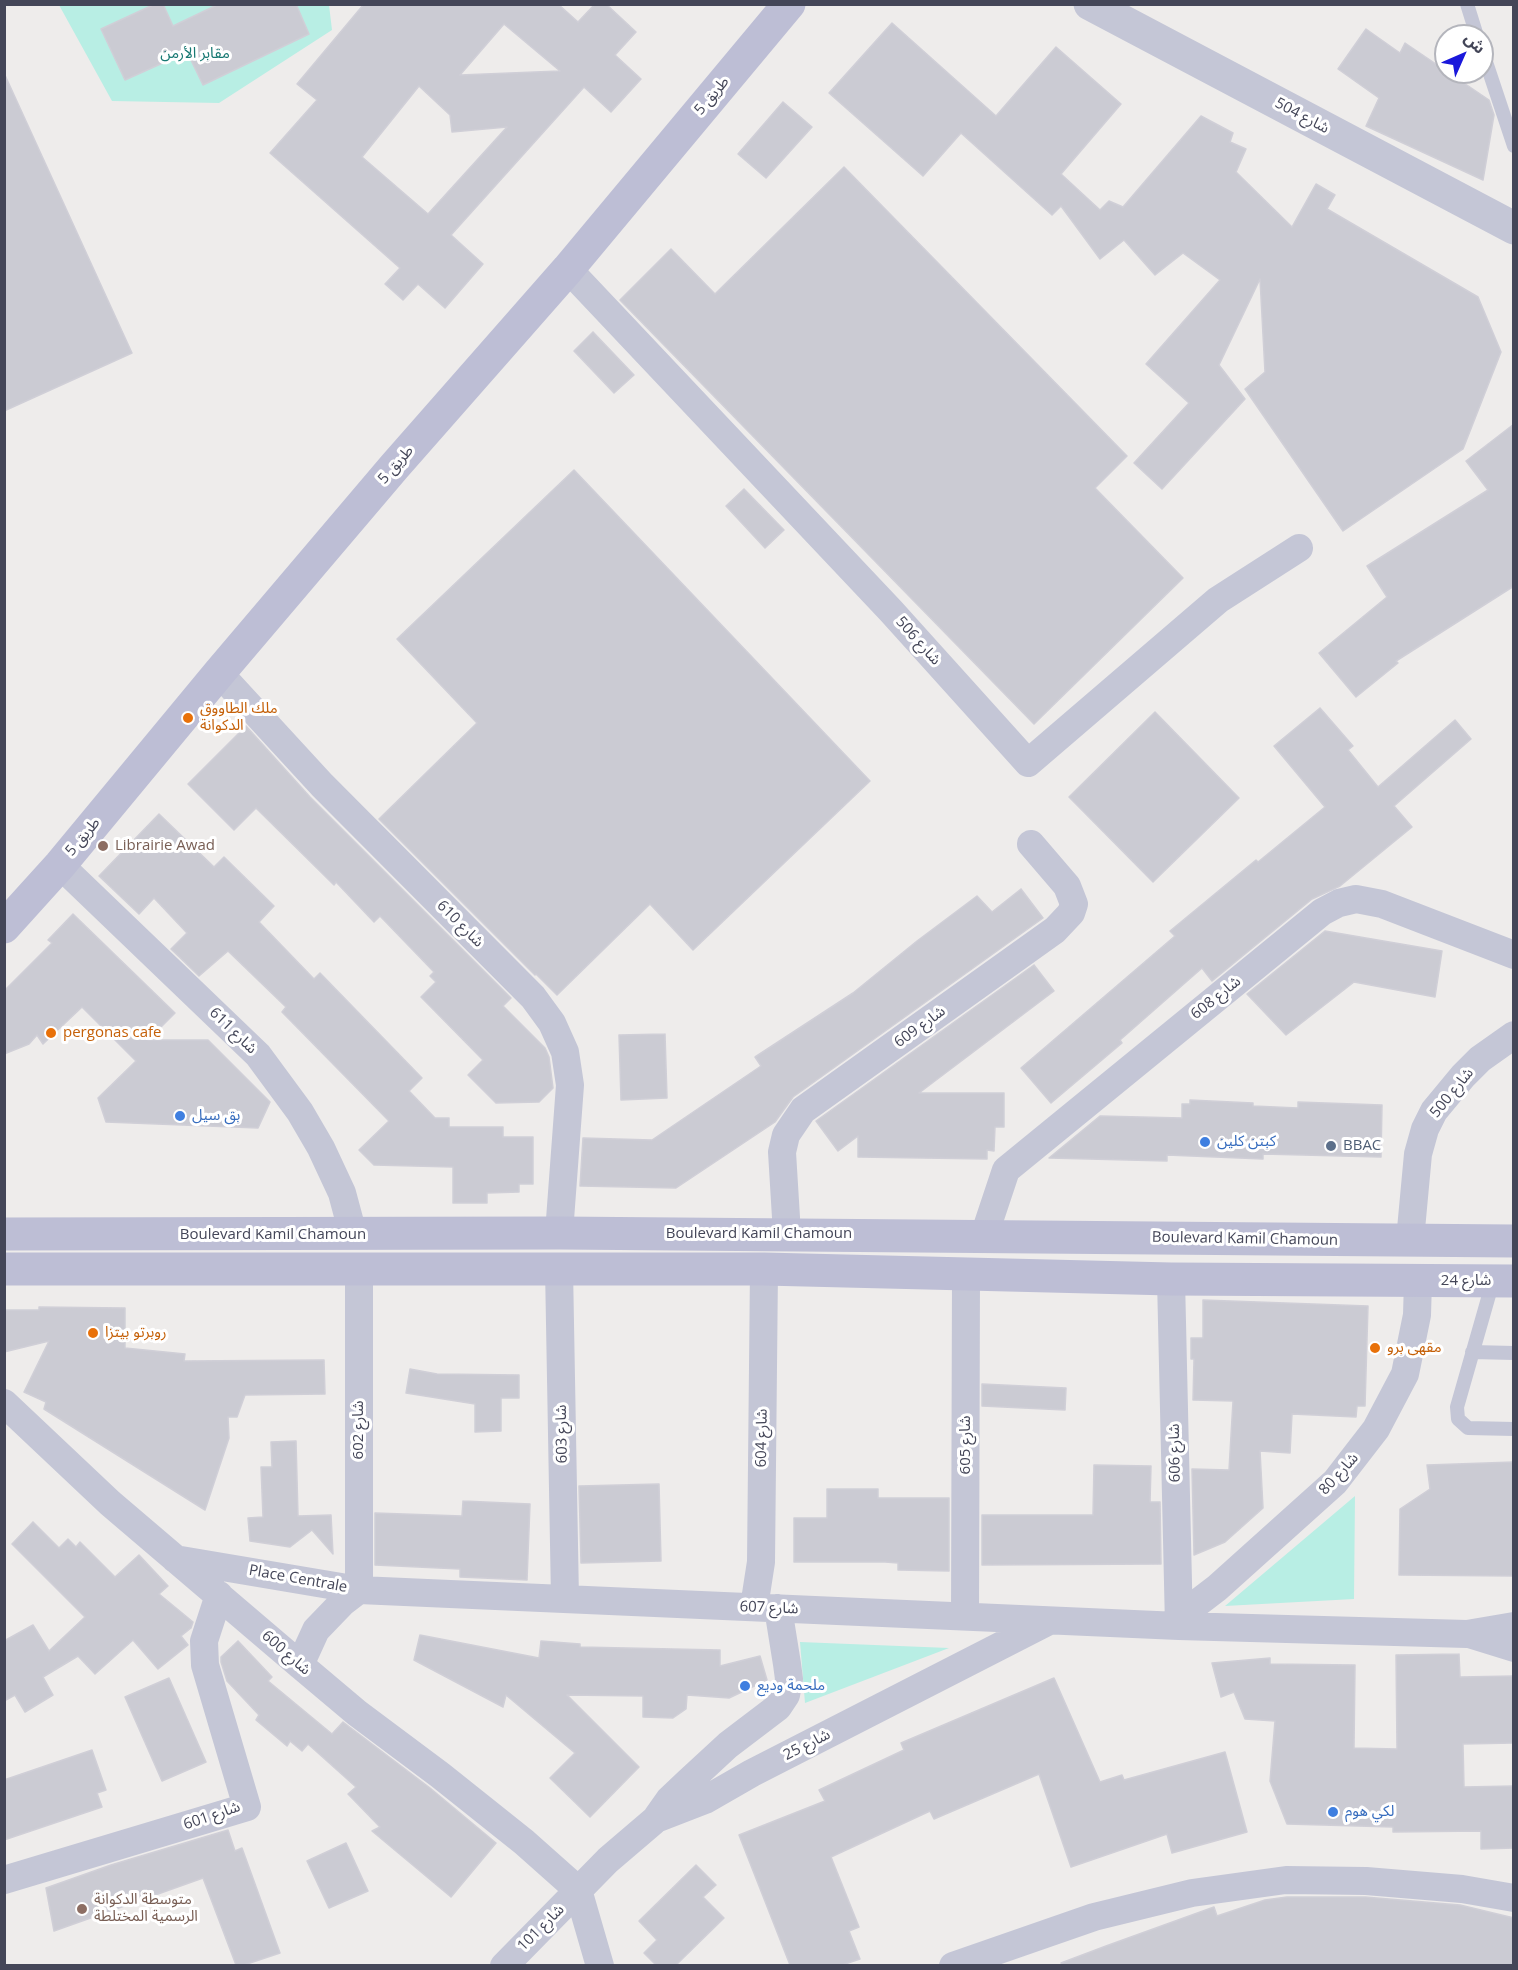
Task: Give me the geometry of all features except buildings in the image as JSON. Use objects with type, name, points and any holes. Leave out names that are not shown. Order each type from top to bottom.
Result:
[{"type":"main road","name":"طريق 5","points":[[4,927],[60,865],[394,467],[568,269],[789,4]]},
{"type":"main road","name":"Boulevard Kamil Chamoun","points":[[4,1234],[787,1234],[1514,1241]]},
{"type":"main road","points":[[4,1269],[764,1269],[1171,1280],[1418,1281]]},
{"type":"main road","name":"شارع 24","points":[[1418,1281],[1503,1281]]},
{"type":"street","name":"شارع 504","points":[[1090,4],[1514,228]]},
{"type":"street","name":"شارع 506","points":[[568,269],[891,611],[1028,763],[1218,600],[1299,548]]},
{"type":"street","name":"شارع 610","points":[[219,673],[322,785],[532,997],[552,1023],[564,1052],[570,1085],[559,1233]]},
{"type":"street","name":"شارع 609","points":[[787,1234],[782,1152],[786,1135],[803,1110],[1055,930],[1071,913],[1074,904],[1067,886],[1031,844]]},
{"type":"street","name":"شارع 611","points":[[60,865],[258,1055],[300,1112],[321,1148],[342,1193],[353,1234]]},
{"type":"street","name":"شارع 608","points":[[984,1236],[1006,1170],[1322,912],[1339,903],[1356,899],[1382,904],[1514,955]]},
{"type":"street","name":"شارع 500","points":[[1410,1240],[1418,1154],[1425,1129],[1434,1111],[1480,1059],[1514,1035]]},
{"type":"street","name":"شارع 603","points":[[559,1268],[565,1599]]},
{"type":"street","name":"شارع 604","points":[[656,1819],[669,1800],[694,1776],[728,1745],[778,1707],[786,1695],[789,1679],[787,1664],[766,1608],[761,1562],[764,1269]]},
{"type":"street","name":"شارع 602","points":[[359,1270],[359,1590]]},
{"type":"street","name":"شارع 605","points":[[965,1616],[966,1275]]},
{"type":"street","name":"شارع 606","points":[[1171,1280],[1179,1621]]},
{"type":"street","name":"شارع 80","points":[[1179,1621],[1335,1482],[1376,1429],[1405,1374],[1417,1315],[1418,1281]]},
{"type":"street","name":"شارع 600","points":[[4,1403],[110,1503],[175,1559],[357,1713],[524,1842],[578,1890]]},
{"type":"street","name":"Place Centrale","points":[[175,1559],[359,1590]]},
{"type":"street","name":"شارع 607","points":[[359,1590],[1051,1620],[1179,1621],[1467,1634]]},
{"type":"street","name":"Place Centrale","points":[[300,1665],[316,1630],[342,1602],[359,1590]]},
{"type":"street","name":"شارع 601","points":[[4,1880],[247,1807],[205,1665],[204,1641],[219,1595]]},
{"type":"street","name":"شارع 25","points":[[578,1890],[608,1860],[656,1819],[705,1800],[763,1767],[1051,1620]]},
{"type":"street","points":[[1467,1634],[1514,1626]]},
{"type":"street","points":[[1467,1634],[1514,1648]]},
{"type":"street","points":[[953,1965],[1094,1917],[1192,1893],[1286,1880],[1366,1881],[1462,1889],[1514,1898]]},
{"type":"street","points":[[578,1890],[600,1965]]},
{"type":"street","name":"شارع 101","points":[[504,1965],[578,1890]]},
{"type":"lane","points":[[1467,4],[1473,24]]},
{"type":"lane","points":[[1493,84],[1514,146]]},
{"type":"lane","points":[[1503,1281],[1472,1352],[1457,1407],[1458,1419],[1468,1428],[1514,1429]]},
{"type":"lane","points":[[1472,1352],[1514,1353]]},
{"type":"green space","name":"مقابر الأرمن","points":[[59,5],[329,5],[332,30],[219,103],[112,101]]},
{"type":"green space","points":[[1355,1496],[1354,1599],[1225,1606]]},
{"type":"green space","points":[[800,1642],[949,1648],[805,1703]]},
{"type":"place","name":"ملك الطاووق الدكوانة","points":[[188,718]]},
{"type":"place","name":"Librairie Awad","points":[[103,846]]},
{"type":"place","name":"pergonas cafe","points":[[51,1033]]},
{"type":"place","name":"بق سيل","points":[[180,1116]]},
{"type":"place","name":"كبتن كلين","points":[[1205,1142]]},
{"type":"place","name":"BBAC","points":[[1331,1146]]},
{"type":"place","name":"روبرتو بيتزا","points":[[93,1333]]},
{"type":"place","name":"مقهى برو","points":[[1375,1348]]},
{"type":"place","name":"ملحمة وديع","points":[[745,1686]]},
{"type":"place","name":"لكي هوم","points":[[1333,1812]]},
{"type":"place","name":"متوسطة الدكوانة الرسمية المختلطة","points":[[82,1909]]}]
